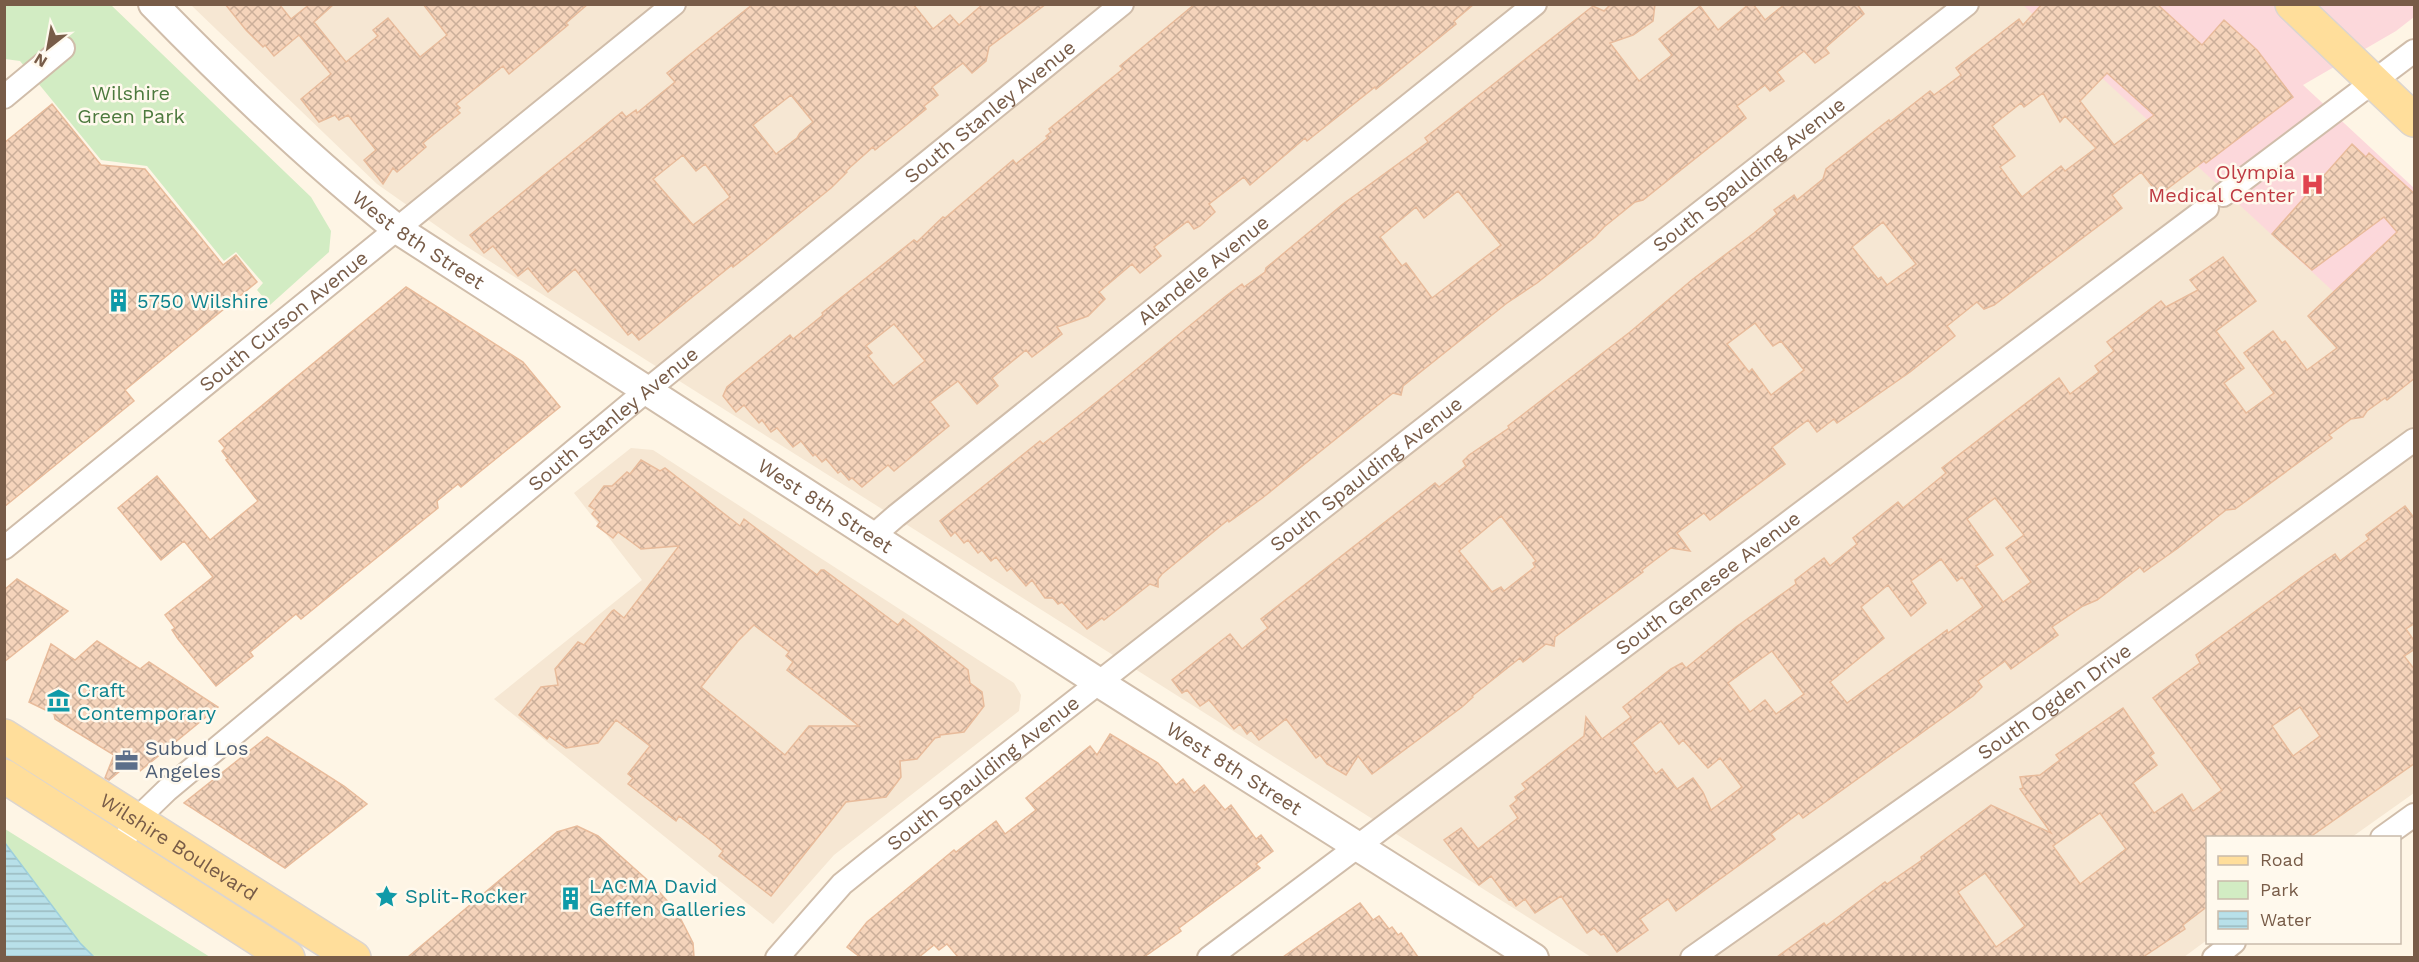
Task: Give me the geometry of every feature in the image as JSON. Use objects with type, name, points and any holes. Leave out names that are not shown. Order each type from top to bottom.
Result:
[{"type":"main road","points":[[2292,4],[2415,120]]},
{"type":"main road","name":"Wilshire Boulevard","points":[[4,736],[354,957]]},
{"type":"main road","name":"Wilshire Boulevard","points":[[4,776],[288,957]]},
{"type":"street","name":"West 8th Street","points":[[153,4],[220,74],[328,173],[397,229],[1098,682],[1534,957]]},
{"type":"street","name":"South Curson Avenue","points":[[4,548],[674,4]]},
{"type":"street","name":"South Stanley Avenue","points":[[119,849],[136,820],[184,775],[646,391],[1122,4]]},
{"type":"street","name":"Alandele Avenue","points":[[873,536],[1535,4]]},
{"type":"street","name":"South Spaulding Avenue","points":[[777,957],[842,884],[1967,4]]},
{"type":"street","points":[[4,97],[63,48]]},
{"type":"street","name":"South Genesee Avenue","points":[[1209,957],[2415,51]]},
{"type":"street","name":"South Ogden Drive","points":[[1692,957],[2045,709],[2415,440]]},
{"type":"street","points":[[2383,836],[2415,814]]},
{"type":"street","points":[[2214,957],[2231,944]]},
{"type":"shaded area","points":[[191,5],[2027,5],[2211,171],[2414,369],[2414,793],[2353,836],[2206,836],[2206,941],[2184,957],[1591,957],[461,243],[377,184]]},
{"type":"shaded area","name":"Olympia Medical Center","points":[[2023,5],[2414,5],[2414,17],[2396,31],[2303,85],[2414,188],[2414,366]]},
{"type":"shaded area","points":[[631,448],[653,450],[1014,683],[1021,695],[1019,711],[834,855],[773,924],[494,699],[642,580],[574,493]]},
{"type":"green space","name":"Wilshire Green Park","points":[[4,5],[111,5],[311,197],[331,231],[329,252],[270,305],[257,290],[263,283],[236,252],[224,261],[147,166],[101,160],[20,61],[5,59]]},
{"type":"green space","points":[[5,829],[210,957],[5,957]]},
{"type":"water","points":[[5,843],[80,943],[94,957],[5,957]]},
{"type":"building","points":[[225,4],[279,4],[291,19],[310,4],[334,4],[314,22],[346,62],[378,36],[373,30],[388,18],[420,57],[447,35],[423,4],[588,4],[566,23],[568,25],[509,74],[503,66],[456,104],[460,108],[457,110],[460,113],[423,143],[426,147],[397,172],[393,168],[383,184],[364,160],[376,150],[348,115],[339,120],[335,115],[319,122],[301,99],[331,74],[299,35],[274,56],[265,45],[263,47],[246,30]]},
{"type":"building","points":[[753,4],[913,4],[933,29],[950,15],[959,25],[983,4],[1046,4],[989,47],[986,61],[972,73],[963,63],[932,87],[938,95],[924,106],[926,109],[875,150],[873,147],[831,188],[639,340],[632,332],[628,335],[575,269],[548,292],[528,268],[518,276],[493,246],[484,253],[470,235],[622,112],[626,117],[636,110],[637,113],[675,82],[667,73]],"holes":[[[791,95],[813,122],[776,154],[753,125]],[[683,155],[696,171],[705,164],[730,197],[693,225],[653,179]]]},
{"type":"building","points":[[1195,4],[1474,4],[1454,21],[1456,24],[1376,89],[1375,87],[1307,141],[1305,138],[1250,185],[1244,177],[1209,204],[1215,212],[1200,226],[1194,229],[1188,221],[1154,247],[1161,256],[1140,273],[1132,264],[1099,292],[1105,299],[1088,316],[1057,327],[1062,334],[1032,357],[1026,350],[992,378],[998,386],[977,404],[958,381],[930,402],[949,426],[894,471],[888,465],[862,487],[852,478],[849,480],[841,471],[838,473],[826,459],[822,462],[815,454],[813,456],[801,441],[793,447],[777,428],[771,432],[762,420],[759,423],[744,405],[736,412],[723,396],[727,387],[790,335],[793,339],[914,240],[917,242],[943,217],[945,218],[1013,160],[1016,164],[1048,138],[1046,136],[1051,132],[1049,129],[1123,69],[1120,66]],"holes":[[[894,324],[925,361],[893,386],[868,356],[872,353],[866,346]]]},
{"type":"building","points":[[1611,4],[1655,4],[1653,21],[1633,35],[1610,43],[1639,81],[1672,55],[1659,39],[1700,6],[1718,30],[1749,4],[1753,4],[1765,20],[1785,4],[1857,4],[1864,14],[1825,48],[1829,53],[1815,63],[1804,51],[1777,72],[1784,81],[1770,91],[1765,85],[1737,106],[1746,118],[1643,200],[1635,202],[1537,283],[1507,303],[1403,386],[1401,395],[1393,393],[1261,499],[1229,522],[1228,520],[1162,574],[1158,579],[1158,587],[1150,584],[1104,620],[1102,618],[1087,629],[1062,602],[1058,604],[1053,598],[1045,598],[1032,580],[1026,586],[1011,568],[1007,571],[996,557],[991,561],[982,550],[978,553],[968,540],[964,543],[955,532],[951,536],[940,521],[1040,441],[1043,444],[1099,400],[1226,296],[1242,284],[1244,287],[1265,272],[1266,268],[1343,204],[1428,142],[1425,138],[1593,6],[1604,11]],"holes":[[[1458,191],[1501,245],[1432,298],[1406,263],[1402,266],[1380,237],[1416,207],[1424,218]]]},
{"type":"building","points":[[2042,4],[2157,4],[2202,45],[2224,20],[2257,50],[2293,97],[2206,163],[2204,161],[2162,193],[2159,188],[2156,191],[2141,172],[2112,195],[2122,208],[1994,305],[1984,309],[1977,302],[1947,326],[1955,336],[1910,372],[1837,423],[1834,419],[1817,432],[1808,420],[1772,447],[1785,464],[1710,520],[1704,513],[1677,533],[1690,551],[1671,548],[1642,570],[1643,572],[1555,637],[1554,646],[1546,644],[1523,662],[1520,658],[1472,696],[1462,707],[1372,774],[1358,756],[1346,775],[1327,764],[1320,755],[1316,758],[1286,719],[1259,740],[1251,730],[1247,734],[1240,724],[1234,729],[1209,700],[1200,706],[1187,690],[1182,693],[1172,680],[1230,634],[1242,649],[1268,628],[1261,619],[1435,483],[1439,487],[1466,466],[1463,461],[1469,455],[1509,428],[1508,426],[1754,233],[1777,214],[1774,210],[1794,195],[1797,200],[1823,179],[1826,169],[1930,91],[1934,95],[1961,75],[1956,68],[2019,19],[2023,25]],"holes":[[[2107,73],[2154,115],[2114,145],[2080,101]],[[2043,93],[2060,122],[2065,116],[2096,148],[2065,171],[2061,166],[2022,197],[2000,167],[2015,156],[1992,126],[2021,103],[2024,107]],[[1883,222],[1916,264],[1887,285],[1881,277],[1878,279],[1852,247]],[[1755,323],[1773,346],[1781,341],[1804,370],[1771,395],[1752,369],[1749,372],[1727,344]],[[1501,516],[1536,561],[1533,563],[1535,567],[1504,591],[1501,587],[1492,592],[1459,551]]]},
{"type":"building","name":"5750 Wilshire","points":[[52,104],[101,165],[145,169],[223,265],[236,255],[257,282],[125,390],[134,401],[4,507],[4,143]]},
{"type":"building","points":[[2352,144],[2366,157],[2369,153],[2415,194],[2415,378],[2387,400],[2385,398],[2367,411],[2363,417],[2351,419],[2329,435],[2332,438],[2235,509],[2226,510],[2144,572],[2140,567],[2097,600],[2083,606],[2052,627],[2058,635],[2011,669],[2005,661],[1978,681],[1982,687],[1973,696],[1803,818],[1799,813],[1771,834],[1775,839],[1676,911],[1668,899],[1640,919],[1648,930],[1617,952],[1604,934],[1601,935],[1594,928],[1587,933],[1561,896],[1535,913],[1525,899],[1516,906],[1491,876],[1479,885],[1444,840],[1461,828],[1478,849],[1518,818],[1510,806],[1517,800],[1515,797],[1526,789],[1522,784],[1584,736],[1586,717],[1602,739],[1631,717],[1623,707],[1671,669],[1682,663],[1686,668],[1736,627],[1796,584],[1795,580],[1824,558],[1830,566],[1857,544],[1853,538],[1898,502],[1903,508],[1946,473],[1942,468],[2059,378],[2070,394],[2099,372],[2095,366],[2114,351],[2107,342],[2161,301],[2166,307],[2198,290],[2190,280],[2223,257],[2256,301],[2216,331],[2244,368],[2224,383],[2246,413],[2274,393],[2244,353],[2273,331],[2282,343],[2285,341],[2307,370],[2337,348],[2308,316],[2397,232],[2384,217],[2312,270],[2272,234]],"holes":[[[1995,498],[2024,535],[2006,548],[2031,582],[2003,602],[1976,566],[1993,555],[1967,519]],[[1941,559],[1957,581],[1962,577],[1983,607],[1948,633],[1947,630],[1847,703],[1830,682],[1884,638],[1861,607],[1888,585],[1911,616],[1926,603],[1911,581]],[[1772,651],[1804,694],[1776,714],[1765,700],[1750,712],[1728,683]],[[1661,721],[1679,744],[1683,740],[1708,768],[1720,758],[1742,787],[1711,810],[1703,792],[1693,778],[1677,789],[1662,769],[1656,774],[1632,743]]]},
{"type":"building","points":[[406,287],[523,362],[560,407],[461,487],[458,484],[437,501],[438,508],[301,619],[296,614],[250,652],[253,656],[216,686],[178,639],[172,630],[175,628],[165,615],[213,577],[184,541],[161,560],[118,508],[157,476],[210,540],[258,501],[226,460],[228,459],[222,451],[225,448],[219,441]]},
{"type":"building","points":[[641,460],[660,471],[665,468],[740,526],[744,519],[817,575],[824,570],[898,625],[903,619],[968,670],[970,683],[982,692],[984,706],[964,732],[940,735],[917,759],[900,761],[901,777],[886,797],[846,802],[771,896],[719,856],[723,851],[714,843],[679,816],[676,821],[628,784],[633,778],[628,774],[650,746],[616,720],[598,743],[566,748],[549,736],[547,739],[519,715],[541,687],[558,685],[555,669],[578,642],[584,645],[612,611],[614,610],[624,618],[679,546],[641,549],[618,532],[613,538],[597,526],[600,522],[592,514],[595,510],[589,506],[604,486],[612,486],[627,472],[630,474]],"holes":[[[754,625],[789,652],[786,656],[793,662],[787,670],[859,726],[809,726],[785,755],[701,687]]]},
{"type":"building","points":[[2405,506],[2415,519],[2415,623],[2406,629],[2415,642],[2415,649],[2404,656],[2415,670],[2415,763],[2311,836],[2206,836],[2206,908],[2183,925],[2185,929],[2143,957],[1777,957],[1824,923],[1826,926],[1885,882],[1887,884],[1922,860],[1921,857],[1991,805],[2051,833],[2020,789],[2023,788],[2020,777],[2040,775],[2060,760],[2056,755],[2123,708],[2154,753],[2150,756],[2157,765],[2133,783],[2154,813],[2182,794],[2193,811],[2222,790],[2153,698],[2200,663],[2196,655],[2317,566],[2335,554],[2340,561],[2369,539],[2366,535]],"holes":[[[2300,707],[2320,736],[2293,756],[2272,726]],[[2100,813],[2126,849],[2080,884],[2053,846]],[[1985,873],[2025,926],[1996,947],[1958,892]]]},
{"type":"building","points":[[17,579],[68,611],[4,662],[4,590]]},
{"type":"building","points":[[97,641],[140,669],[149,662],[218,707],[140,771],[132,761],[109,780],[105,778],[114,755],[55,719],[54,714],[29,702],[51,644],[75,660]]},
{"type":"building","points":[[1110,734],[1158,763],[1176,785],[1183,779],[1194,793],[1204,785],[1225,810],[1231,805],[1256,839],[1261,835],[1273,851],[1256,864],[1260,868],[1179,928],[1181,931],[1144,957],[958,957],[947,944],[939,950],[934,945],[919,957],[860,957],[847,947],[867,922],[954,850],[956,852],[996,821],[1005,834],[1036,810],[1026,798],[1090,746],[1097,755]]},
{"type":"building","points":[[267,737],[344,786],[367,804],[285,868],[184,803]]},
{"type":"building","name":"LACMA David Geffen Galleries","points":[[577,826],[598,836],[654,886],[677,912],[693,943],[694,957],[408,957],[557,832]]},
{"type":"building","points":[[1360,903],[1373,920],[1379,916],[1389,929],[1392,927],[1398,935],[1401,933],[1418,957],[1283,957]]},
{"type":"place","name":"Olympia Medical Center","points":[[2313,184]]},
{"type":"place","name":"5750 Wilshire","points":[[119,301]]},
{"type":"place","name":"Craft Contemporary","points":[[59,701]]},
{"type":"place","name":"Subud Los Angeles","points":[[127,760]]},
{"type":"place","name":"Split-Rocker","points":[[387,896]]},
{"type":"place","name":"LACMA David Geffen Galleries","points":[[571,898]]}]
